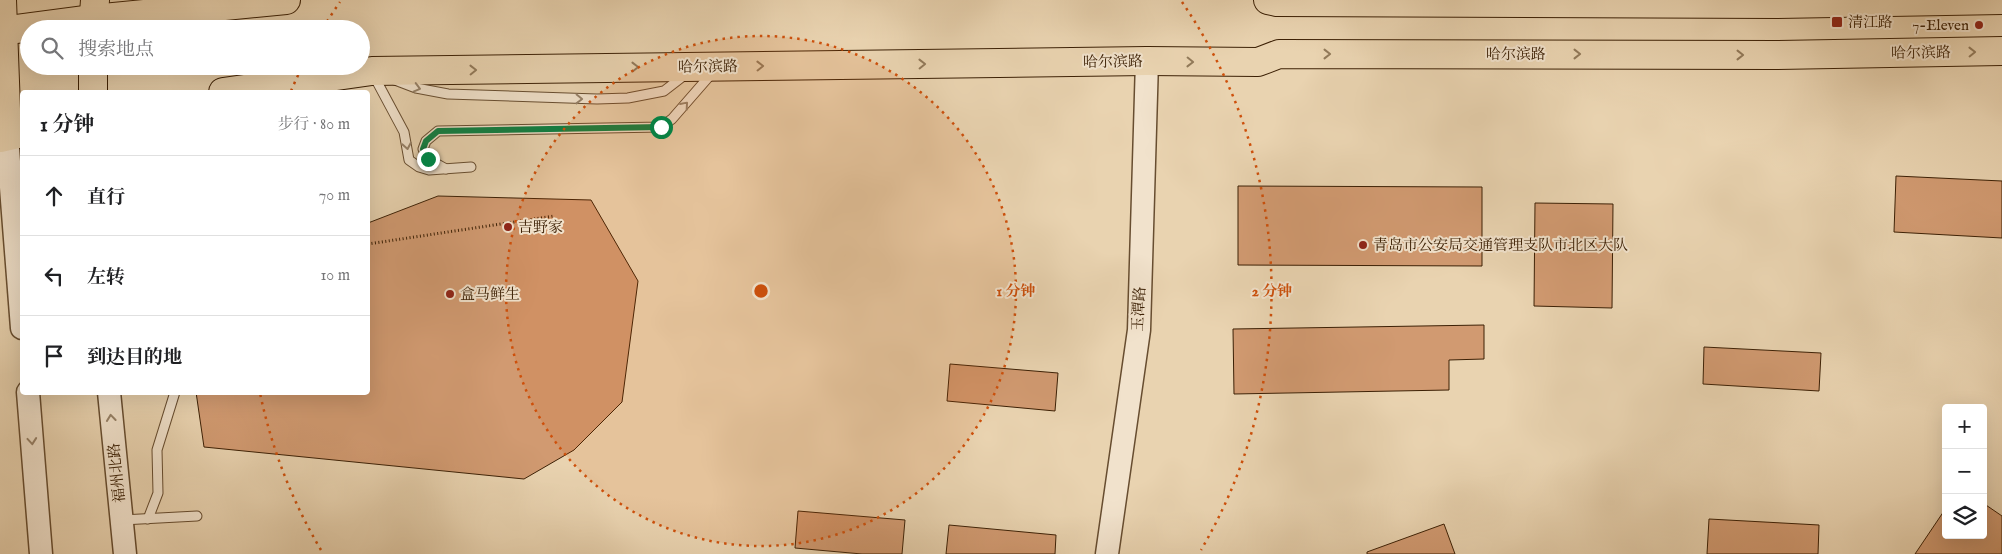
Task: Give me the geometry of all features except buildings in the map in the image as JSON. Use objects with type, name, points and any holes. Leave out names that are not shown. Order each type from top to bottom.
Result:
[{"type":"main road","points":[[2,0],[2,30],[10,135]]},
{"type":"main road","points":[[68,20],[200,4],[286,0]]},
{"type":"main road","points":[[1268,0],[1277,2],[1757,4],[2002,0]]},
{"type":"main road","points":[[2,30],[20,27]]},
{"type":"main road","name":"哈尔滨路","points":[[372,71],[1147,61],[1258,62],[1279,54],[1778,55],[2002,51]]},
{"type":"main road","points":[[93,75],[93,90]]},
{"type":"main road","name":"哈尔滨路","points":[[237,90],[344,75]]},
{"type":"street","name":"玉潭路","points":[[1107,554],[1139,330],[1147,61]]},
{"type":"street","points":[[10,135],[20,296]]},
{"type":"street","points":[[28,395],[41,554]]},
{"type":"street","name":"福州北路","points":[[109,395],[125,554]]},
{"type":"lane","points":[[446,169],[428,159],[423,149],[426,141],[438,131],[661,127],[672,119],[706,66]]},
{"type":"lane","points":[[372,71],[404,132],[409,160],[419,168],[429,170],[471,167]]},
{"type":"lane","points":[[148,519],[158,493],[157,450],[174,395]]},
{"type":"lane","points":[[121,520],[197,516]]},
{"type":"path","points":[[370,244],[554,216]]},
{"type":"place","name":"清江路","points":[[1837,22]]},
{"type":"place","name":"7-Eleven","points":[[1979,25]]},
{"type":"place","name":"吉野家","points":[[508,227]]},
{"type":"place","name":"青岛市公安局交通管理支队市北区大队","points":[[1363,245]]},
{"type":"place","name":"盒马鲜生","points":[[450,294]]},
{"type":"route","points":[[428,159],[423,149],[426,141],[438,131],[661,127]]}]
